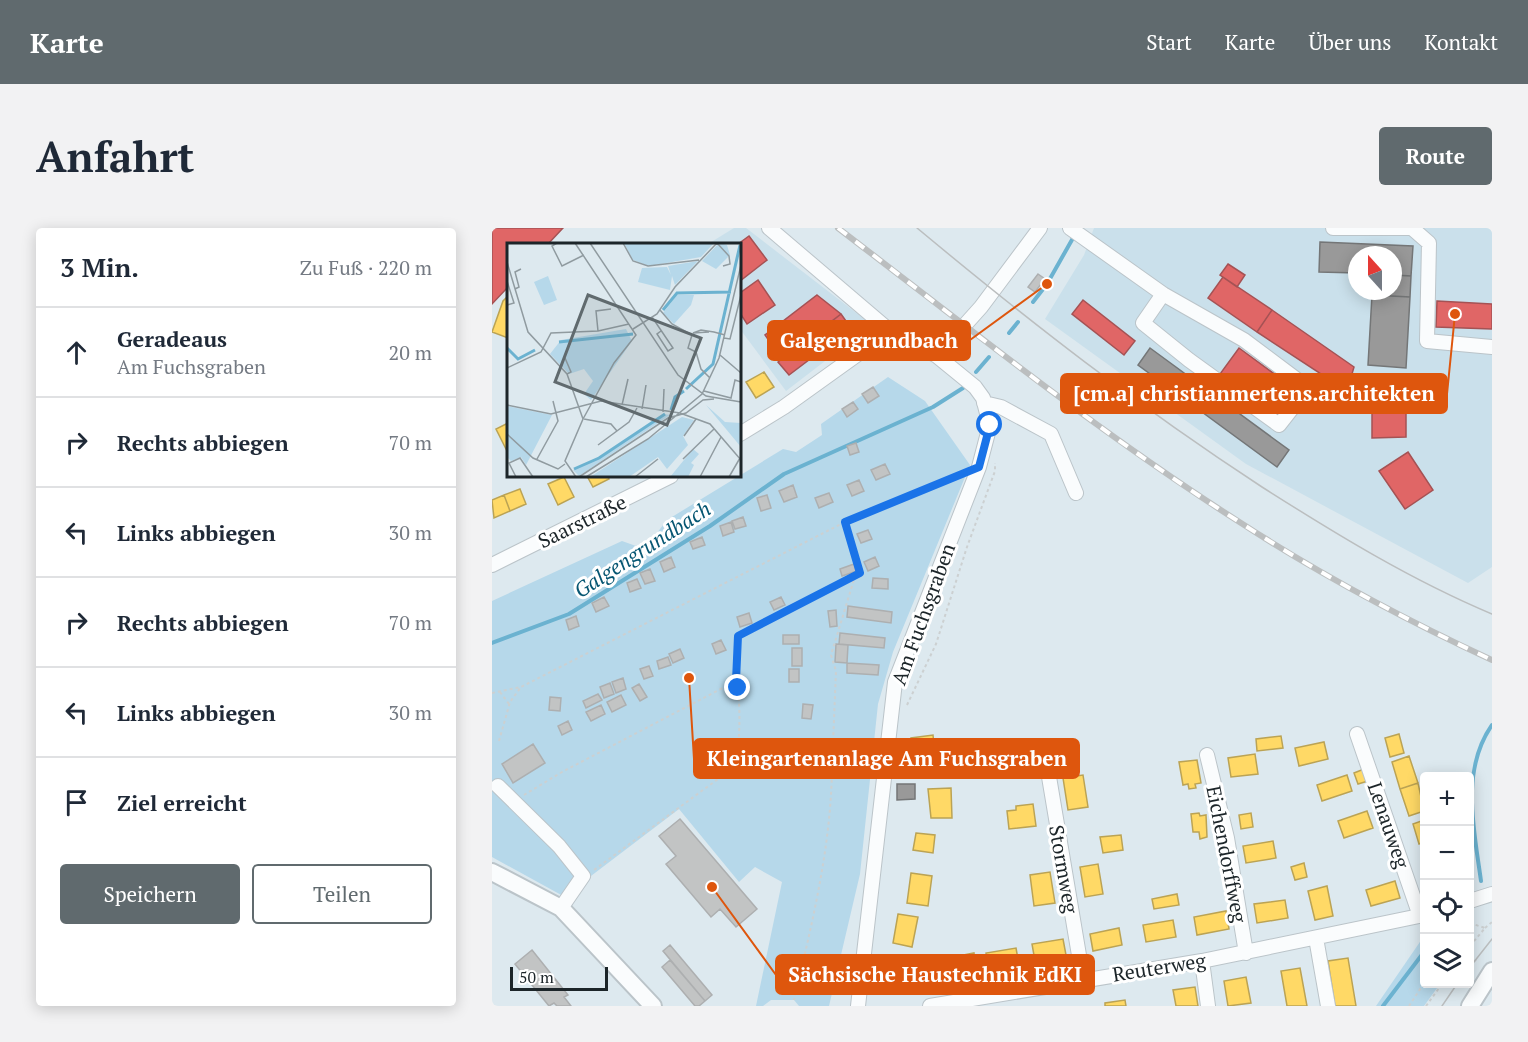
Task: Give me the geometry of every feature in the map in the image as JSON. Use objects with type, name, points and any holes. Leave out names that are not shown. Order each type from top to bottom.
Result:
[{"type":"main road","points":[[492,872],[561,908],[653,1006]]},
{"type":"main road","points":[[1470,1006],[1492,971]]},
{"type":"street","points":[[769,228],[890,331],[937,356],[981,307],[1040,228]]},
{"type":"street","points":[[1070,228],[1163,294],[1244,340],[1308,388],[1279,425],[1189,360],[1143,323],[1163,294]]},
{"type":"street","points":[[1333,228],[1414,228],[1429,243],[1427,341],[1492,347]]},
{"type":"street","points":[[741,433],[784,407],[890,331]]},
{"type":"street","name":"Am Fuchsgraben","points":[[858,1006],[895,682],[979,467],[990,425],[984,403],[975,387],[937,356]]},
{"type":"street","points":[[984,403],[1001,407],[1051,434],[1076,493]]},
{"type":"street","name":"Saarstraße","points":[[492,565],[669,477]]},
{"type":"street","name":"Lenauweg","points":[[1357,734],[1420,910]]},
{"type":"street","name":"Eichendorffweg","points":[[1207,755],[1227,838],[1246,953]]},
{"type":"street","name":"Stormweg","points":[[1046,759],[1083,980]]},
{"type":"street","points":[[498,786],[559,846],[583,876],[561,908]]},
{"type":"street","points":[[1474,900],[1491,896]]},
{"type":"street","name":"Reuterweg","points":[[930,1006],[1246,953],[1420,916]]},
{"type":"street","points":[[1316,938],[1328,1006]]},
{"type":"street","points":[[1202,961],[1208,1006]]},
{"type":"path","points":[[906,708],[936,644],[967,547],[996,471],[994,460]]},
{"type":"path","points":[[492,693],[521,687],[845,522],[979,467]]},
{"type":"path","points":[[583,876],[733,768],[736,762],[738,636],[860,573],[845,522]]},
{"type":"path","points":[[794,1000],[826,850],[832,804],[836,670],[831,655],[855,576]]},
{"type":"path","points":[[513,801],[561,772],[736,681]]},
{"type":"path","points":[[500,741],[509,704],[521,687]]},
{"type":"path","points":[[500,692],[509,704]]},
{"type":"path","points":[[736,762],[832,768]]},
{"type":"path","points":[[1474,941],[1492,922]]},
{"type":"path","points":[[1474,924],[1485,928]]},
{"type":"path","points":[[1409,1006],[1422,988]]},
{"type":"path","points":[[1426,1006],[1439,988]]},
{"type":"shaded area","points":[[734,228],[746,228],[872,325],[786,391],[741,330],[741,243],[710,243]]},
{"type":"shaded area","points":[[1094,228],[1492,228],[1492,567],[1468,583],[1246,464],[1045,319],[1084,255]]},
{"type":"shaded area","points":[[888,377],[925,401],[970,465],[893,652],[878,704],[860,874],[829,1006],[799,1006],[794,1000],[771,1000],[763,1006],[756,1006],[782,882],[755,867],[739,882],[679,809],[587,879],[574,902],[492,857],[492,601],[622,541],[636,546],[653,538],[667,520],[737,477],[741,477],[741,475],[783,449],[796,452],[822,435],[821,424]]},
{"type":"shaded area","points":[[1420,942],[1420,988],[1437,988],[1424,1006],[1376,1006]]},
{"type":"building: Wohnen","points":[[507,297],[507,338],[492,332],[503,301]]},
{"type":"building: Wohnen","points":[[764,372],[774,387],[756,398],[746,382]]},
{"type":"building: Wohnen","points":[[507,424],[507,451],[496,429]]},
{"type":"building: Wohnen","points":[[564,477],[574,497],[558,505],[548,484]]},
{"type":"building: Wohnen","points":[[588,477],[608,477],[609,479],[593,487]]},
{"type":"building: Wohnen","points":[[520,489],[526,504],[510,511],[504,495]]},
{"type":"building: Wohnen","points":[[504,495],[510,511],[494,518],[492,500]]},
{"type":"building: Wohnen","points":[[1399,734],[1404,753],[1390,757],[1385,738]]},
{"type":"building: Wohnen","points":[[933,735],[936,765],[914,768],[911,738]]},
{"type":"building: Wohnen","points":[[1281,736],[1283,748],[1257,751],[1256,739]]},
{"type":"building: Wohnen","points":[[1324,742],[1328,759],[1299,766],[1295,748]]},
{"type":"building: Wohnen","points":[[1255,754],[1258,774],[1231,777],[1228,758]]},
{"type":"building: Wohnen","points":[[1409,756],[1418,783],[1400,789],[1392,762]]},
{"type":"building: Wohnen","points":[[1197,760],[1201,783],[1195,784],[1196,788],[1189,789],[1188,784],[1183,785],[1179,762]]},
{"type":"building: Wohnen","points":[[1364,769],[1368,781],[1358,784],[1354,773]]},
{"type":"building: Wohnen","points":[[1083,775],[1088,807],[1068,810],[1063,778]]},
{"type":"building: Wohnen","points":[[1347,775],[1352,791],[1322,801],[1317,785]]},
{"type":"building: Wohnen","points":[[1418,783],[1420,812],[1409,816],[1400,789]]},
{"type":"building: Wohnen","points":[[951,788],[952,818],[931,818],[928,789]]},
{"type":"building: Wohnen","points":[[1033,804],[1036,826],[1009,829],[1007,811],[1016,810],[1016,806]]},
{"type":"building: Wohnen","points":[[1367,811],[1373,828],[1344,838],[1338,821]]},
{"type":"building: Wohnen","points":[[1199,813],[1200,816],[1206,815],[1207,837],[1200,839],[1199,832],[1193,832],[1191,814]]},
{"type":"building: Wohnen","points":[[1251,813],[1253,827],[1241,829],[1239,815]]},
{"type":"building: Wohnen","points":[[1420,821],[1419,844],[1413,824]]},
{"type":"building: Wohnen","points":[[916,833],[935,835],[933,853],[913,850]]},
{"type":"building: Wohnen","points":[[1121,835],[1123,850],[1103,853],[1100,837]]},
{"type":"building: Wohnen","points":[[1273,841],[1276,858],[1246,863],[1243,846]]},
{"type":"building: Wohnen","points":[[1304,863],[1307,877],[1295,880],[1291,867]]},
{"type":"building: Wohnen","points":[[1098,864],[1103,894],[1085,897],[1080,867]]},
{"type":"building: Wohnen","points":[[1050,872],[1055,903],[1034,906],[1030,875]]},
{"type":"building: Wohnen","points":[[911,873],[932,876],[928,906],[907,903]]},
{"type":"building: Wohnen","points":[[1395,881],[1400,898],[1371,906],[1366,890]]},
{"type":"building: Wohnen","points":[[1327,886],[1333,916],[1315,920],[1308,891]]},
{"type":"building: Wohnen","points":[[1177,894],[1179,905],[1154,909],[1152,899]]},
{"type":"building: Wohnen","points":[[1285,900],[1288,918],[1257,923],[1254,904]]},
{"type":"building: Wohnen","points":[[1226,911],[1229,929],[1197,935],[1194,917]]},
{"type":"building: Wohnen","points":[[898,914],[918,917],[912,947],[893,943]]},
{"type":"building: Wohnen","points":[[1173,920],[1176,937],[1146,942],[1143,925]]},
{"type":"building: Wohnen","points":[[1119,928],[1122,945],[1093,951],[1090,934]]},
{"type":"building: Wohnen","points":[[1063,939],[1066,955],[1035,961],[1032,944]]},
{"type":"building: Wohnen","points":[[1016,948],[1019,965],[989,970],[986,953]]},
{"type":"building: Wohnen","points":[[974,953],[977,972],[947,978],[943,959]]},
{"type":"building: Wohnen","points":[[928,955],[934,985],[916,988],[911,958]]},
{"type":"building: Wohnen","points":[[1348,958],[1356,1006],[1335,1006],[1328,961]]},
{"type":"building: Wohnen","points":[[1300,968],[1307,1006],[1287,1006],[1281,971]]},
{"type":"building: Wohnen","points":[[1246,977],[1251,1003],[1228,1006],[1224,981]]},
{"type":"building: Wohnen","points":[[1195,987],[1198,1006],[1176,1006],[1173,990]]},
{"type":"building: Wohnen","points":[[1125,1000],[1126,1006],[1105,1006],[1105,1003]]},
{"type":"building: Handel","points":[[492,228],[563,228],[549,243],[507,243],[507,288],[492,304]]},
{"type":"building: Handel","points":[[749,236],[767,260],[741,280],[741,243]]},
{"type":"building: Handel","points":[[1228,264],[1245,275],[1237,287],[1220,275]]},
{"type":"building: Handel","points":[[1223,277],[1272,310],[1257,332],[1208,298]]},
{"type":"building: Handel","points":[[758,280],[775,305],[747,324],[741,315],[741,292]]},
{"type":"building: Handel","points":[[817,295],[841,314],[782,360],[765,335]]},
{"type":"building: Handel","points":[[1083,300],[1135,341],[1124,355],[1072,314]]},
{"type":"building: Handel","points":[[1437,301],[1492,304],[1492,329],[1436,327]]},
{"type":"building: Handel","points":[[1272,310],[1354,367],[1347,391],[1257,332]]},
{"type":"building: Handel","points":[[841,314],[851,328],[789,375],[778,362]]},
{"type":"building: Handel","points":[[1239,348],[1288,384],[1268,409],[1220,374]]},
{"type":"building: Handel","points":[[1372,388],[1406,388],[1406,437],[1372,438]]},
{"type":"building: Handel","points":[[1408,452],[1433,490],[1405,509],[1379,471]]},
{"type":"building: Industrie","points":[[1320,242],[1413,246],[1411,276],[1402,276],[1402,246],[1348,246],[1348,273],[1319,272]]},
{"type":"building: Industrie","points":[[1402,276],[1411,276],[1410,297],[1402,297]]},
{"type":"building: Industrie","points":[[1402,297],[1410,297],[1406,368],[1368,365],[1372,300],[1402,300]]},
{"type":"building: Industrie","points":[[1150,348],[1289,450],[1277,467],[1138,365]]},
{"type":"building: Industrie","points":[[897,784],[915,784],[915,799],[897,800]]},
{"type":"building: Sonstige","points":[[1038,274],[1045,279],[1035,292],[1028,287]]},
{"type":"building: Sonstige","points":[[873,387],[879,396],[868,403],[862,394]]},
{"type":"building: Sonstige","points":[[853,402],[858,409],[847,417],[842,409]]},
{"type":"building: Sonstige","points":[[856,443],[859,452],[850,455],[847,446]]},
{"type":"building: Sonstige","points":[[885,464],[890,474],[876,480],[871,470]]},
{"type":"building: Sonstige","points":[[859,480],[864,491],[852,496],[847,485]]},
{"type":"building: Sonstige","points":[[793,485],[797,497],[784,502],[779,491]]},
{"type":"building: Sonstige","points":[[829,493],[833,502],[819,508],[815,498]]},
{"type":"building: Sonstige","points":[[767,495],[771,508],[761,511],[757,498]]},
{"type":"building: Sonstige","points":[[743,517],[746,526],[735,529],[732,521]]},
{"type":"building: Sonstige","points":[[731,522],[734,532],[723,536],[720,526]]},
{"type":"building: Sonstige","points":[[868,530],[872,539],[861,543],[857,534]]},
{"type":"building: Sonstige","points":[[702,537],[705,545],[693,549],[690,542]]},
{"type":"building: Sonstige","points":[[671,557],[675,567],[664,572],[660,562]]},
{"type":"building: Sonstige","points":[[875,557],[879,566],[868,571],[864,562]]},
{"type":"building: Sonstige","points":[[854,564],[857,571],[842,576],[840,569]]},
{"type":"building: Sonstige","points":[[650,569],[655,581],[645,584],[640,573]]},
{"type":"building: Sonstige","points":[[873,578],[888,579],[888,589],[872,588]]},
{"type":"building: Sonstige","points":[[637,579],[641,588],[630,592],[627,583]]},
{"type":"building: Sonstige","points":[[604,597],[609,606],[596,612],[592,603]]},
{"type":"building: Sonstige","points":[[781,597],[785,605],[774,610],[770,602]]},
{"type":"building: Sonstige","points":[[848,606],[892,612],[891,623],[847,617]]},
{"type":"building: Sonstige","points":[[836,610],[837,626],[830,627],[828,611]]},
{"type":"building: Sonstige","points":[[749,613],[752,623],[740,627],[737,617]]},
{"type":"building: Sonstige","points":[[576,616],[579,626],[569,630],[566,620]]},
{"type":"building: Sonstige","points":[[840,633],[885,638],[884,648],[839,644]]},
{"type":"building: Sonstige","points":[[783,635],[799,635],[799,644],[783,644]]},
{"type":"building: Sonstige","points":[[721,640],[726,650],[716,654],[712,644]]},
{"type":"building: Sonstige","points":[[836,644],[848,645],[847,663],[835,662]]},
{"type":"building: Sonstige","points":[[792,648],[802,648],[802,666],[792,666]]},
{"type":"building: Sonstige","points":[[680,649],[684,658],[673,663],[669,654]]},
{"type":"building: Sonstige","points":[[668,657],[671,665],[659,669],[657,661]]},
{"type":"building: Sonstige","points":[[847,663],[879,665],[878,675],[847,673]]},
{"type":"building: Sonstige","points":[[649,666],[653,676],[644,679],[640,669]]},
{"type":"building: Sonstige","points":[[789,669],[799,669],[799,682],[789,682]]},
{"type":"building: Sonstige","points":[[623,678],[626,689],[616,693],[612,682]]},
{"type":"building: Sonstige","points":[[610,683],[614,694],[604,698],[600,687]]},
{"type":"building: Sonstige","points":[[639,684],[647,697],[640,701],[632,688]]},
{"type":"building: Sonstige","points":[[598,694],[602,700],[586,708],[583,701]]},
{"type":"building: Sonstige","points":[[621,695],[626,705],[612,712],[607,702]]},
{"type":"building: Sonstige","points":[[550,697],[561,698],[560,711],[549,710]]},
{"type":"building: Sonstige","points":[[803,704],[813,705],[811,719],[802,718]]},
{"type":"building: Sonstige","points":[[601,705],[605,714],[591,721],[586,712]]},
{"type":"building: Sonstige","points":[[568,721],[572,730],[562,735],[558,726]]},
{"type":"building: Sonstige","points":[[533,744],[545,763],[513,783],[502,764]]},
{"type":"building: Sonstige","points":[[680,819],[757,909],[736,927],[720,909],[711,917],[666,864],[676,856],[659,836]]},
{"type":"building: Sonstige","points":[[670,945],[712,995],[705,1001],[663,951]]},
{"type":"building: Sonstige","points":[[532,950],[568,995],[564,997],[571,1006],[557,1006],[554,1003],[549,1006],[515,964]]},
{"type":"building: Sonstige","points":[[670,960],[705,1001],[699,1006],[695,1006],[662,967]]},
{"type":"waterway","name":"Galgengrundbach","points":[[1033,302],[1047,284],[1073,238]]},
{"type":"waterway","name":"Galgengrundbach","points":[[1009,333],[1018,322]]},
{"type":"waterway","name":"Galgengrundbach","points":[[976,372],[989,357]]},
{"type":"waterway","name":"Galgengrundbach","points":[[492,643],[569,614],[710,526],[784,474],[933,407],[963,388]]},
{"type":"waterway","points":[[1481,881],[1473,821],[1473,781],[1482,743],[1492,725]]},
{"type":"waterway","points":[[1383,1006],[1420,957]]},
{"type":"tram line","points":[[917,228],[1085,362],[1172,426],[1262,487],[1374,555],[1492,614]]},
{"type":"tram line","points":[[1474,962],[1492,939]]},
{"type":"tram line","points":[[1442,1006],[1454,988]]},
{"type":"railway","points":[[838,228],[1037,380],[1189,489],[1333,579],[1492,660]]},
{"type":"place","name":"Galgengrundbach","points":[[1047,284]]},
{"type":"place","name":"[cm.a] christianmertens.architekten","points":[[1455,314]]},
{"type":"place","name":"Kleingartenanlage Am Fuchsgraben","points":[[689,678]]},
{"type":"place","name":"Sächsische Haustechnik EdKI","points":[[712,887]]},
{"type":"route","points":[[738,688],[736,681],[738,636],[860,573],[845,522],[979,467],[990,425]]}]
